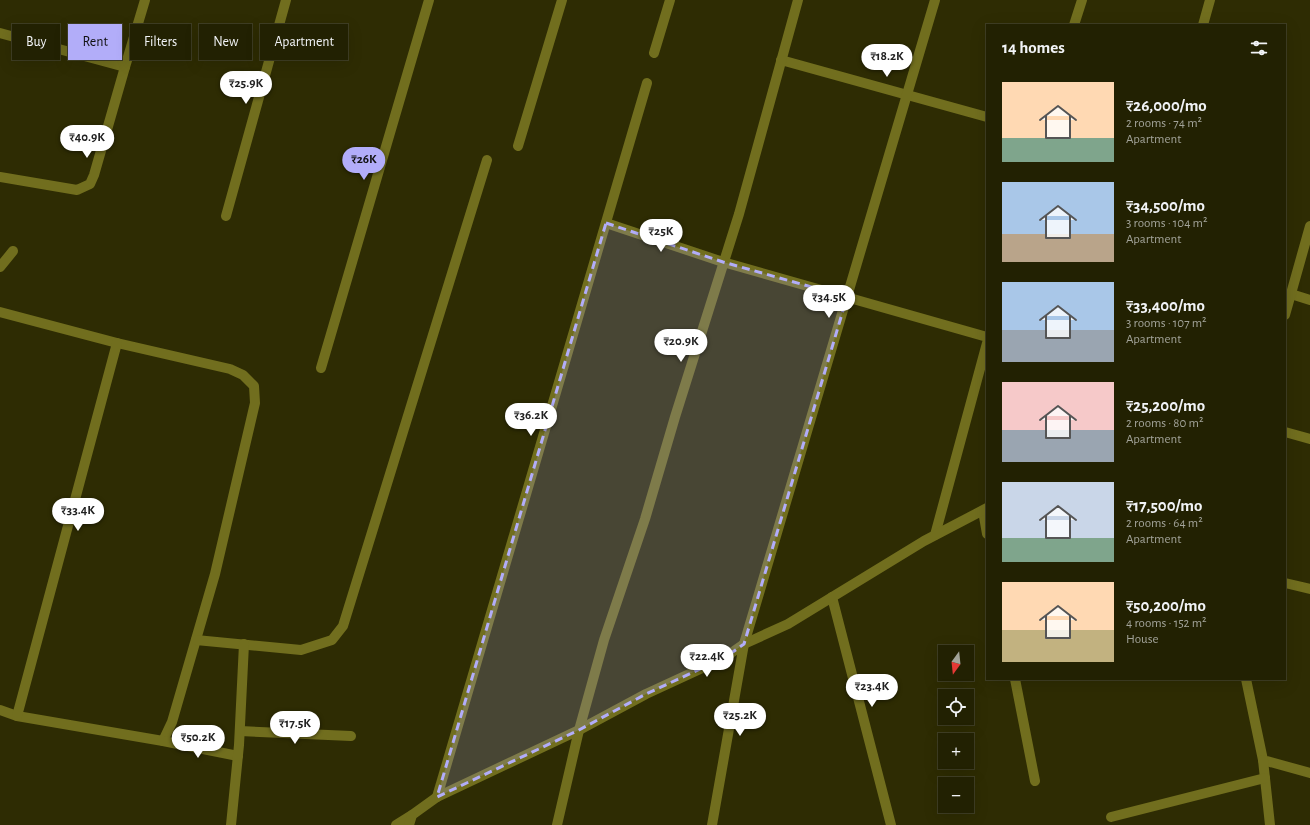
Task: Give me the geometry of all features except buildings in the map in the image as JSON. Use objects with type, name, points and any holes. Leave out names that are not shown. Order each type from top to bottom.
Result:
[{"type":"street","points":[[0,177],[78,190],[90,184],[94,175],[145,0]]},
{"type":"street","points":[[226,216],[286,0]]},
{"type":"street","points":[[321,368],[429,0]]},
{"type":"street","points":[[518,146],[562,0]]},
{"type":"street","points":[[654,53],[670,0]]},
{"type":"street","points":[[557,825],[579,730],[604,640],[645,519],[739,214],[798,0]]},
{"type":"street","points":[[712,825],[744,644],[935,0]]},
{"type":"street","points":[[1074,24],[1082,0]]},
{"type":"street","points":[[1203,24],[1210,0]]},
{"type":"street","points":[[0,33],[125,67]]},
{"type":"street","points":[[781,60],[986,117]]},
{"type":"street","points":[[437,797],[646,83]]},
{"type":"street","points":[[196,640],[301,650],[332,640],[343,626],[487,160]]},
{"type":"street","points":[[606,223],[723,262],[986,336]]},
{"type":"street","points":[[1286,312],[1310,226]]},
{"type":"street","points":[[0,266],[13,251]]},
{"type":"street","points":[[1291,294],[1310,300]]},
{"type":"street","points":[[0,312],[117,343],[230,369],[243,375],[254,386],[255,403],[215,574],[172,722],[163,741]]},
{"type":"street","points":[[17,716],[117,343]]},
{"type":"street","points":[[935,535],[986,346]]},
{"type":"street","points":[[1286,432],[1310,439]]},
{"type":"street","points":[[396,825],[410,820],[437,797],[579,730],[646,694],[724,658],[744,644],[788,624],[935,535],[985,510],[986,522]]},
{"type":"street","points":[[1286,583],[1310,589]]},
{"type":"street","points":[[832,597],[891,825]]},
{"type":"street","points":[[231,825],[240,731],[244,644]]},
{"type":"street","points":[[1015,680],[1034,780]]},
{"type":"street","points":[[1246,680],[1263,760],[1270,825]]},
{"type":"street","points":[[0,710],[17,716],[163,741],[238,756]]},
{"type":"street","points":[[240,731],[351,736]]},
{"type":"street","points":[[1263,760],[1310,773]]},
{"type":"street","points":[[1111,817],[1265,778]]},
{"type":"highlighted area","points":[[606,223],[723,262],[847,297],[744,644],[724,658],[646,694],[579,730],[437,797]]}]
